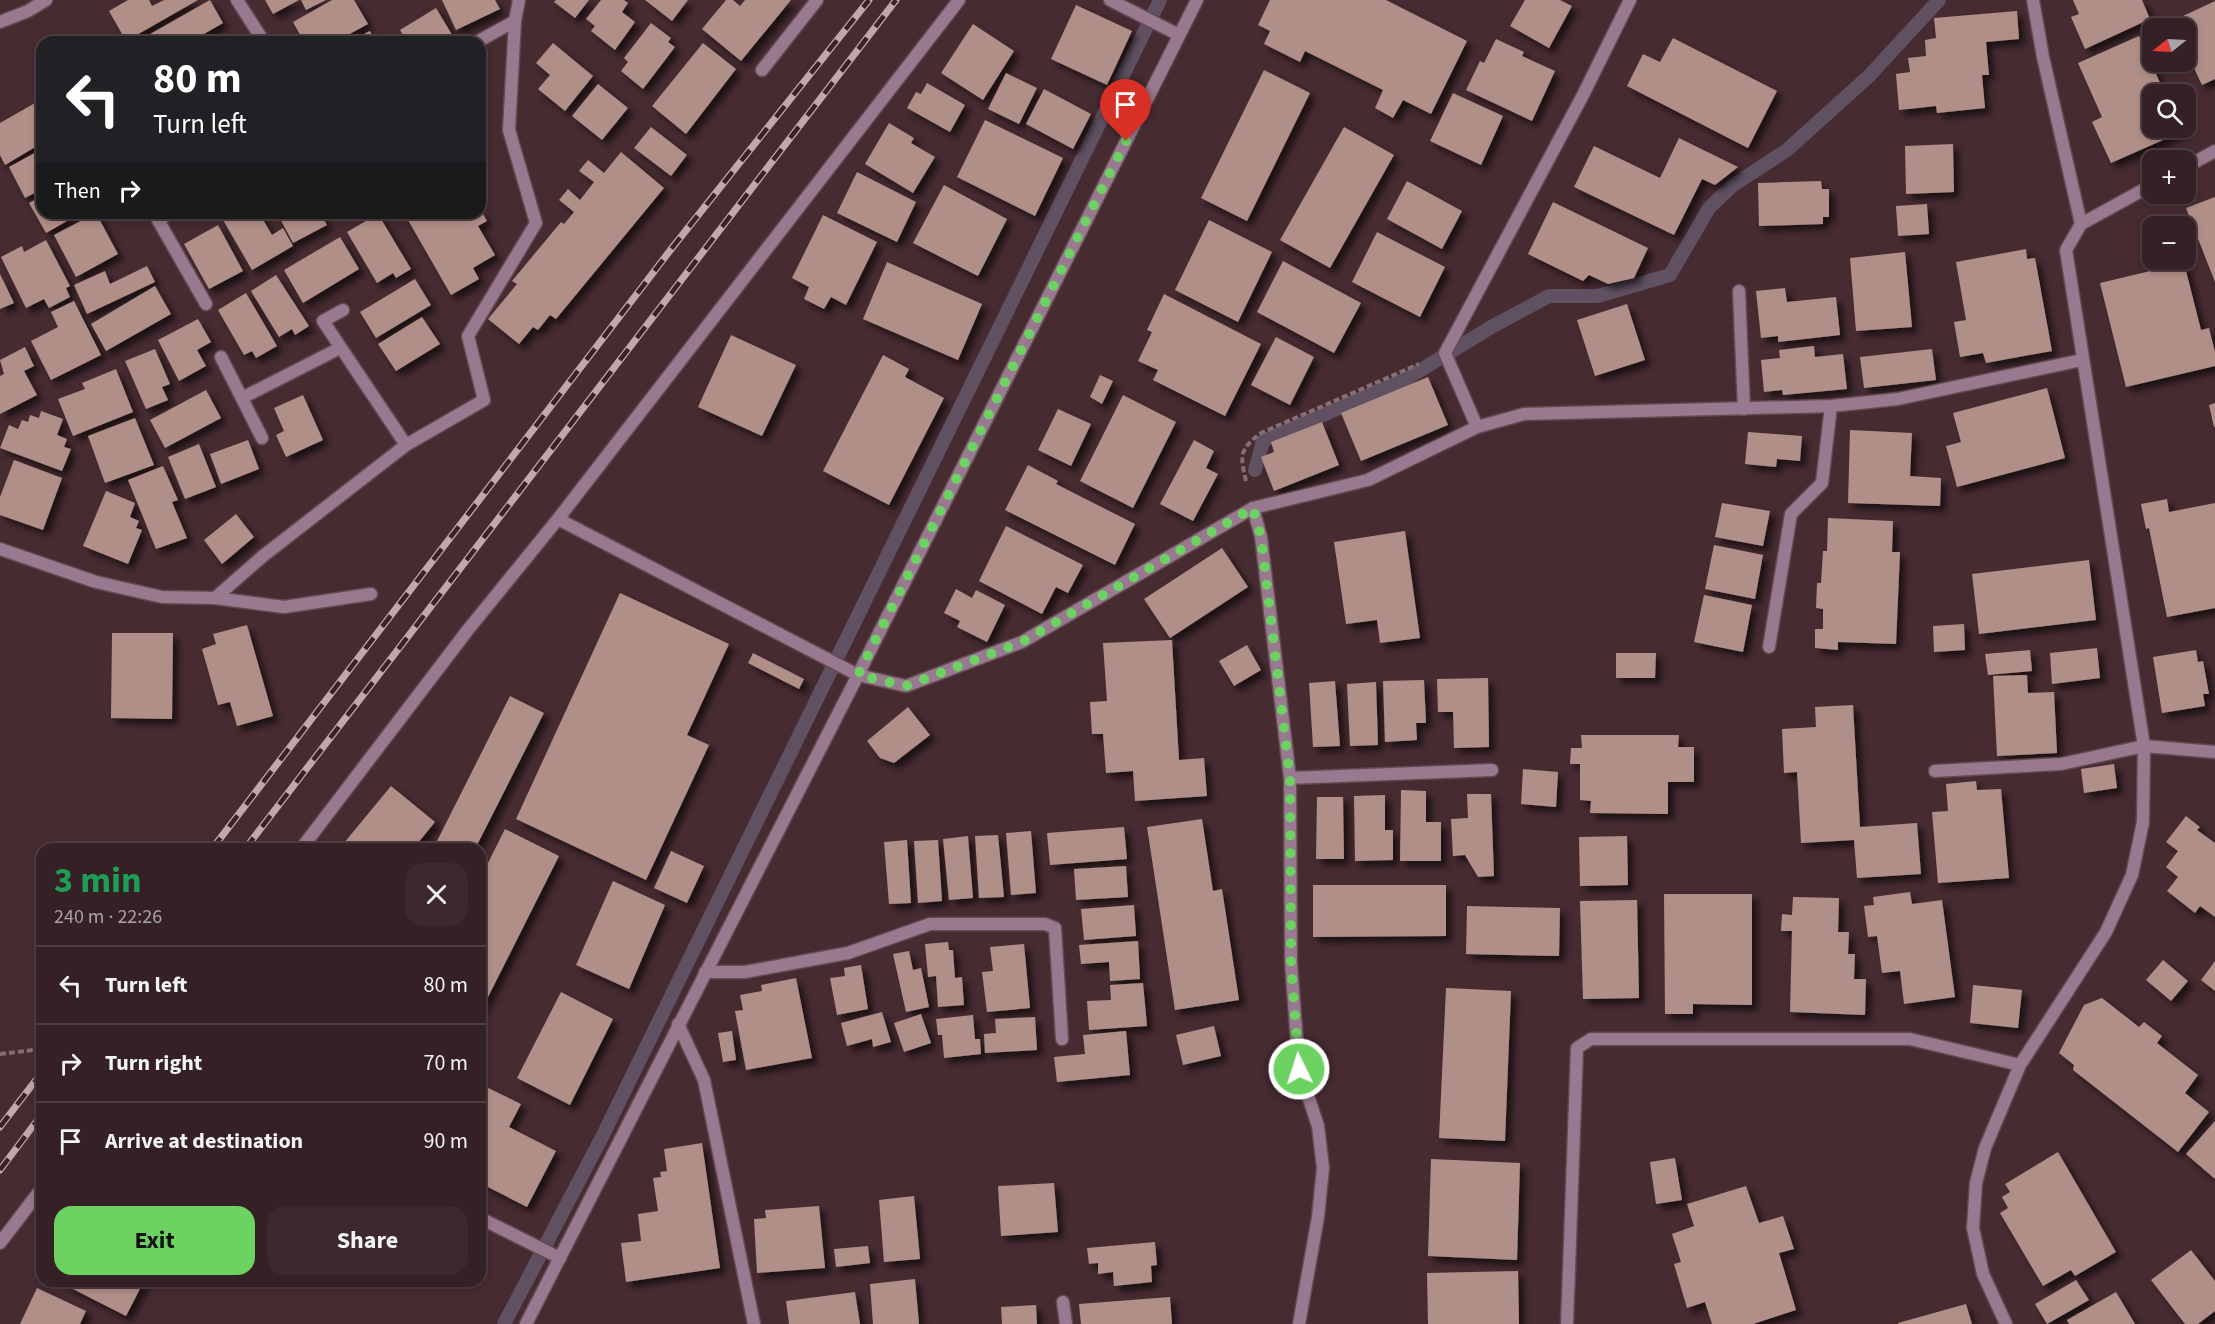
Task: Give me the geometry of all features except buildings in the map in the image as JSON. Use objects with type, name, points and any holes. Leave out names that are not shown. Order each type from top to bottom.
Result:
[{"type":"street","points":[[0,22],[28,11],[46,0]]},
{"type":"street","points":[[237,0],[260,36]]},
{"type":"street","points":[[215,598],[263,556],[406,445],[484,400],[468,336],[536,223],[509,130],[514,21],[519,0]]},
{"type":"street","points":[[762,70],[817,0]]},
{"type":"street","points":[[306,843],[959,0]]},
{"type":"street","points":[[1110,0],[1179,35]]},
{"type":"street","points":[[526,1324],[858,675],[1197,0]]},
{"type":"street","points":[[1477,427],[1444,352],[1583,95],[1630,0]]},
{"type":"street","points":[[2033,0],[2043,57],[2080,224]]},
{"type":"street","points":[[486,37],[514,21]]},
{"type":"street","points":[[2196,161],[2215,151]]},
{"type":"street","points":[[2006,1324],[1983,1274],[1973,1228],[1976,1183],[1985,1148],[2020,1065],[2106,932],[2132,875],[2143,822],[2144,746],[2066,250],[2080,224],[2142,190]]},
{"type":"street","points":[[158,219],[206,304]]},
{"type":"street","points":[[1739,291],[1744,409]]},
{"type":"street","points":[[343,310],[323,321],[406,445]]},
{"type":"street","points":[[242,398],[340,348]]},
{"type":"street","points":[[221,357],[262,438]]},
{"type":"street","points":[[558,519],[858,675],[906,686],[1022,642],[1253,508],[1368,480],[1477,427],[1524,414],[1831,406],[1898,399],[2082,360]]},
{"type":"street","points":[[1769,647],[1791,514],[1822,483],[1831,406]]},
{"type":"street","points":[[1253,508],[1261,537],[1290,778],[1291,963],[1299,1069],[1318,1126],[1323,1168],[1318,1217],[1299,1324]]},
{"type":"street","points":[[0,549],[96,582],[162,597],[215,598],[284,607],[371,594]]},
{"type":"street","points":[[1935,771],[2061,764],[2144,746],[2215,752]]},
{"type":"street","points":[[1290,778],[1492,770]]},
{"type":"street","points":[[705,972],[746,972],[848,953],[930,924],[1045,924],[1055,928],[1062,1039]]},
{"type":"street","points":[[678,1024],[704,1080],[754,1324]]},
{"type":"street","points":[[1566,1324],[1577,1048],[1591,1039],[1910,1039],[2020,1065]]},
{"type":"street","points":[[0,1243],[36,1196]]},
{"type":"street","points":[[486,1221],[560,1257]]},
{"type":"street","points":[[1063,1302],[1066,1324]]},
{"type":"path","points":[[1253,508],[1241,462],[1245,445],[1261,433],[1444,352]]},
{"type":"path","points":[[0,1053],[36,1050]]},
{"type":"waterway","points":[[504,1324],[601,1139],[1160,0]]},
{"type":"waterway","points":[[1255,470],[1263,441],[1406,379],[1493,326],[1549,296],[1598,296],[1670,275],[1709,208],[1732,186],[1787,150],[1869,76],[1939,0]]},
{"type":"railway","points":[[217,843],[672,248],[869,0]]},
{"type":"railway","points":[[250,843],[896,0]]},
{"type":"railway","points":[[0,1127],[36,1080]]},
{"type":"railway","points":[[0,1170],[36,1122]]},
{"type":"route","points":[[1126,141],[858,675],[906,686],[1022,642],[1253,508],[1261,537],[1290,778],[1291,963],[1299,1069]]}]
